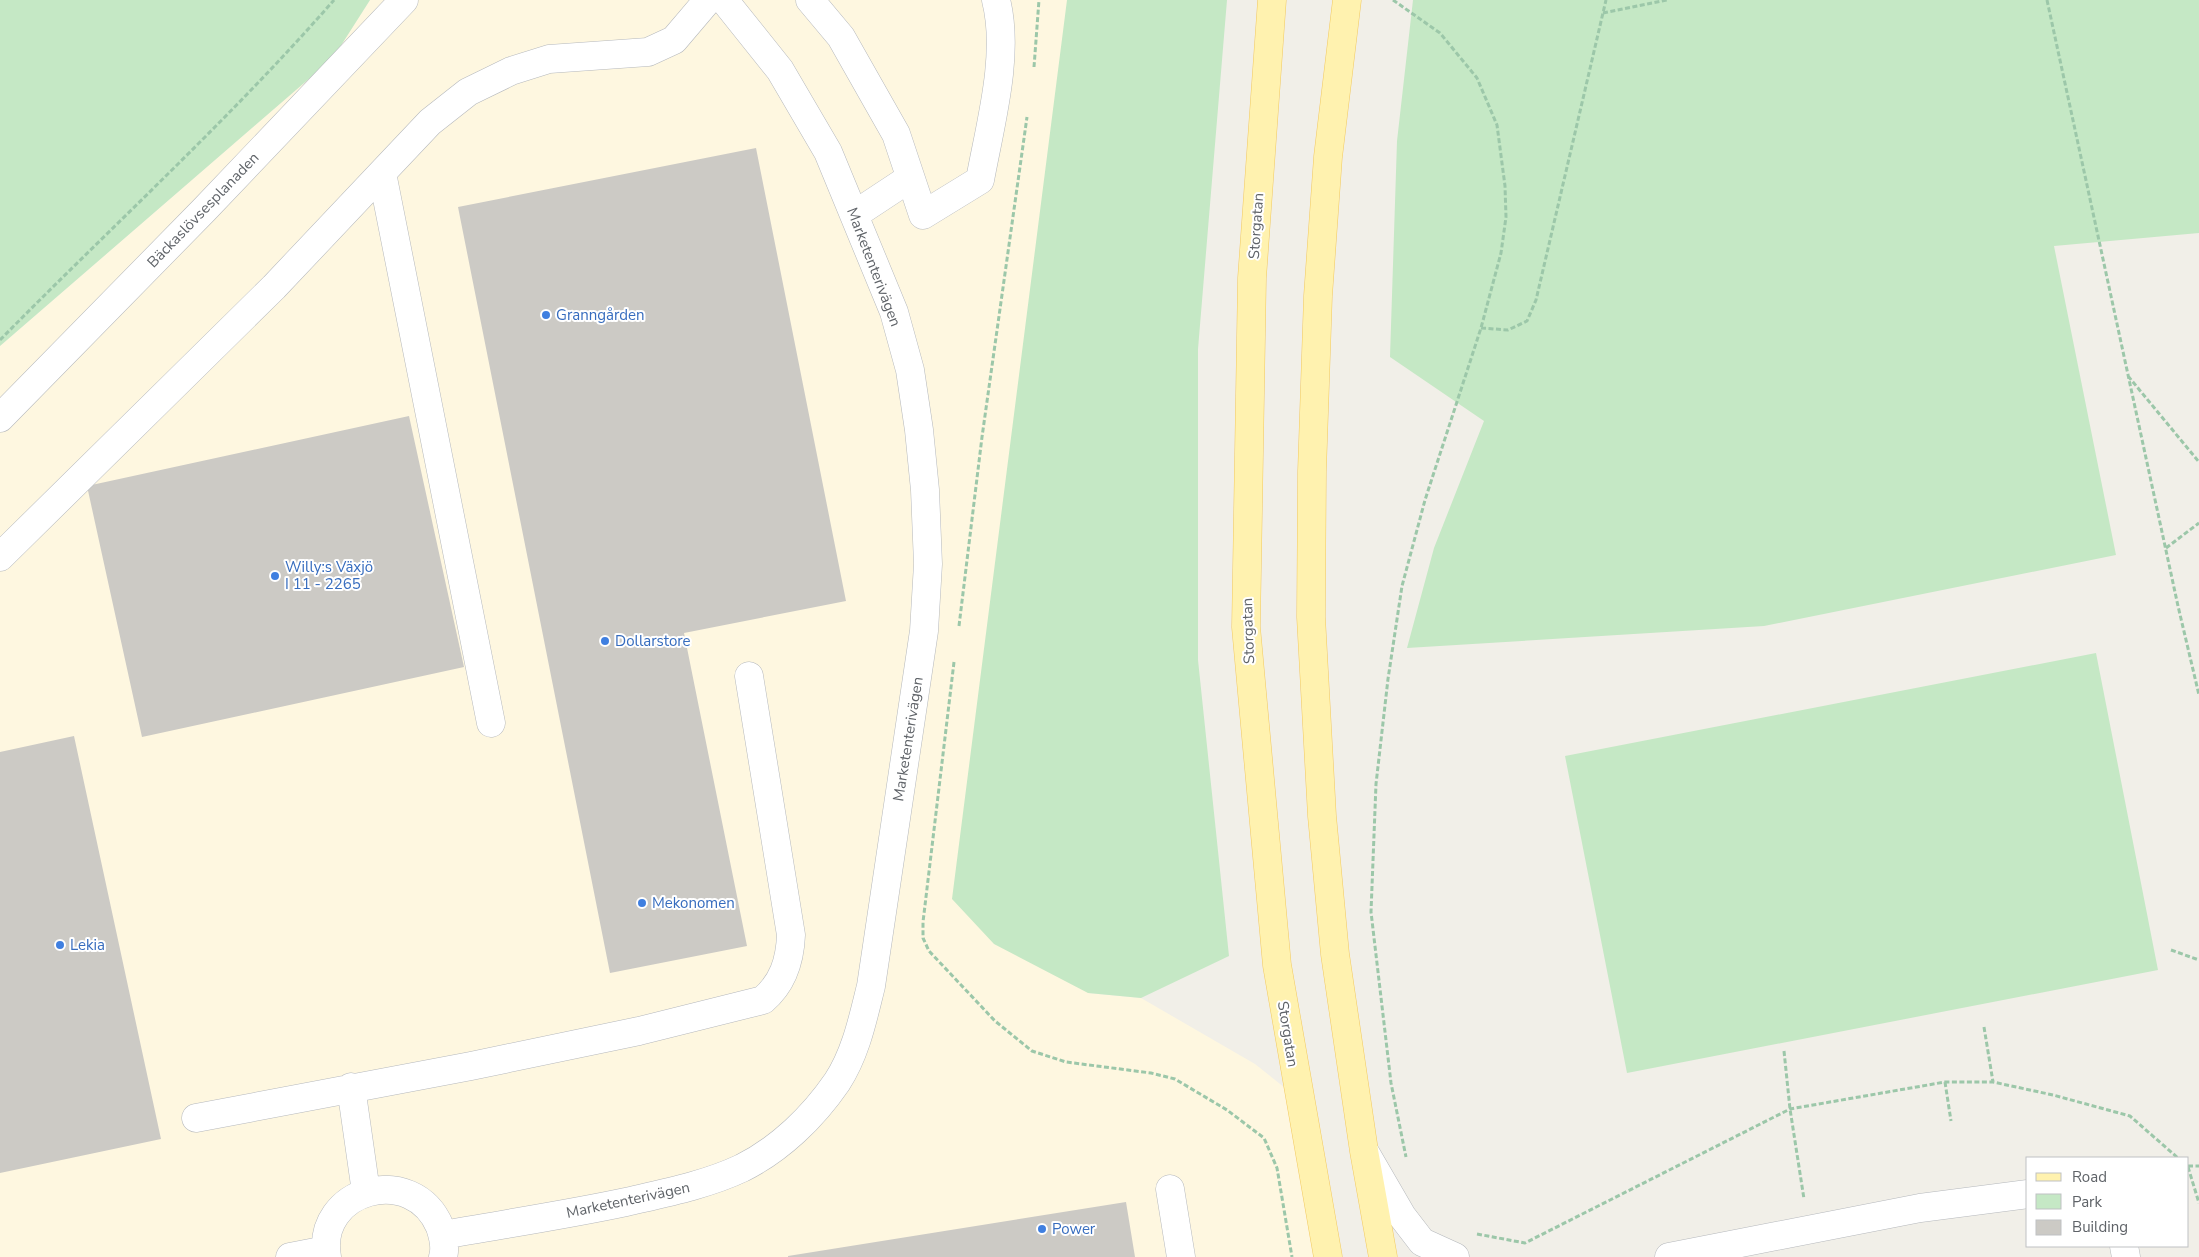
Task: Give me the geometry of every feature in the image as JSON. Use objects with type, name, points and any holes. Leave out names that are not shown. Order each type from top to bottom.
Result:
[{"type":"main road","name":"Storgatan","points":[[1272,0],[1252,278],[1246,627],[1277,965],[1328,1257]]},
{"type":"main road","points":[[1347,0],[1328,157],[1318,296],[1312,471],[1311,617],[1322,816],[1334,944],[1364,1152],[1383,1257]]},
{"type":"street","name":"Bäckaslövsesplanaden","points":[[0,418],[204,210],[404,0]]},
{"type":"street","points":[[0,557],[274,287],[430,122],[468,92],[511,71],[549,59],[648,52],[674,40],[708,0]]},
{"type":"street","name":"Marketenterivägen","points":[[443,1246],[582,1211],[683,1190],[742,1168],[778,1146],[807,1119],[837,1081],[858,1036],[871,986],[924,631],[928,564],[925,490],[910,370],[894,312],[828,152],[780,70],[724,0]]},
{"type":"street","points":[[810,0],[841,37],[896,134],[923,215],[980,180],[1002,56],[996,0]]},
{"type":"street","points":[[382,173],[491,723]]},
{"type":"street","points":[[854,215],[910,178]]},
{"type":"street","points":[[196,1118],[351,1087],[471,1066],[639,1031],[762,1000],[775,990],[785,972],[790,954],[791,935],[750,676]]},
{"type":"street","points":[[351,1087],[366,1192]]},
{"type":"street","points":[[1364,1152],[1402,1216],[1422,1242],[1455,1257]]},
{"type":"street","points":[[290,1257],[327,1253],[328,1231],[337,1214],[350,1201],[366,1192],[385,1189],[405,1192],[422,1202],[435,1216],[443,1246]]},
{"type":"street","points":[[1170,1189],[1181,1257]]},
{"type":"street","points":[[1669,1257],[1920,1208],[2026,1194]]},
{"type":"path","points":[[0,340],[184,158],[295,45],[334,0]]},
{"type":"path","points":[[1034,68],[1039,0]]},
{"type":"path","points":[[1393,0],[1440,33],[1477,78],[1497,125],[1505,186],[1506,217],[1500,253],[1481,328],[1425,500],[1402,586],[1388,679],[1376,784],[1371,912],[1391,1083],[1407,1159]]},
{"type":"path","points":[[1481,328],[1508,330],[1527,321],[1536,300],[1606,0]]},
{"type":"path","points":[[1603,13],[1667,0]]},
{"type":"path","points":[[2047,0],[2199,695]]},
{"type":"path","points":[[958,631],[982,436],[1027,116]]},
{"type":"path","points":[[2128,375],[2199,462]]},
{"type":"path","points":[[2166,549],[2199,523]]},
{"type":"path","points":[[954,661],[923,922],[924,938],[929,951],[995,1021],[1032,1051],[1066,1062],[1151,1073],[1175,1079],[1227,1110],[1264,1138],[1277,1168],[1292,1257]]},
{"type":"path","points":[[2171,950],[2199,960]]},
{"type":"path","points":[[1984,1027],[1993,1082]]},
{"type":"path","points":[[1784,1051],[1790,1109],[1804,1203]]},
{"type":"path","points":[[1945,1082],[1951,1121]]},
{"type":"path","points":[[1471,1233],[1524,1243],[1790,1109],[1945,1082],[1993,1082],[2053,1095],[2130,1116],[2177,1157]]},
{"type":"path","points":[[2189,1169],[2199,1203]]},
{"type":"shaded area","points":[[370,0],[1071,0],[1088,993],[1141,998],[1255,1064],[1299,1099],[1328,1257],[0,1257],[0,346],[333,58]]},
{"type":"green space","points":[[0,0],[370,0],[333,58],[0,346]]},
{"type":"green space","points":[[1067,0],[1227,0],[1198,349],[1198,660],[1229,956],[1141,998],[1088,993],[994,944],[952,899]]},
{"type":"green space","points":[[1413,0],[2199,0],[2199,233],[2054,246],[2116,555],[1764,626],[1407,648],[1434,548],[1484,421],[1390,357],[1397,141]]},
{"type":"green space","points":[[2096,653],[2158,970],[1627,1073],[1565,756]]},
{"type":"building","points":[[756,148],[846,601],[684,633],[747,946],[610,973],[458,207]]},
{"type":"building","name":"Willy:s Växjö I 11 - 2265","points":[[409,416],[464,667],[142,737],[87,486]]},
{"type":"building","name":"Lekia","points":[[74,736],[161,1139],[0,1173],[0,752]]},
{"type":"building","name":"Power","points":[[1126,1202],[1135,1257],[788,1257],[788,1256]]},
{"type":"place","name":"Granngården","points":[[546,315]]},
{"type":"place","name":"Willy:s Växjö I 11 - 2265","points":[[275,576]]},
{"type":"place","name":"Dollarstore","points":[[605,641]]},
{"type":"place","name":"Mekonomen","points":[[642,903]]},
{"type":"place","name":"Lekia","points":[[60,945]]},
{"type":"place","name":"Power","points":[[1042,1229]]}]
